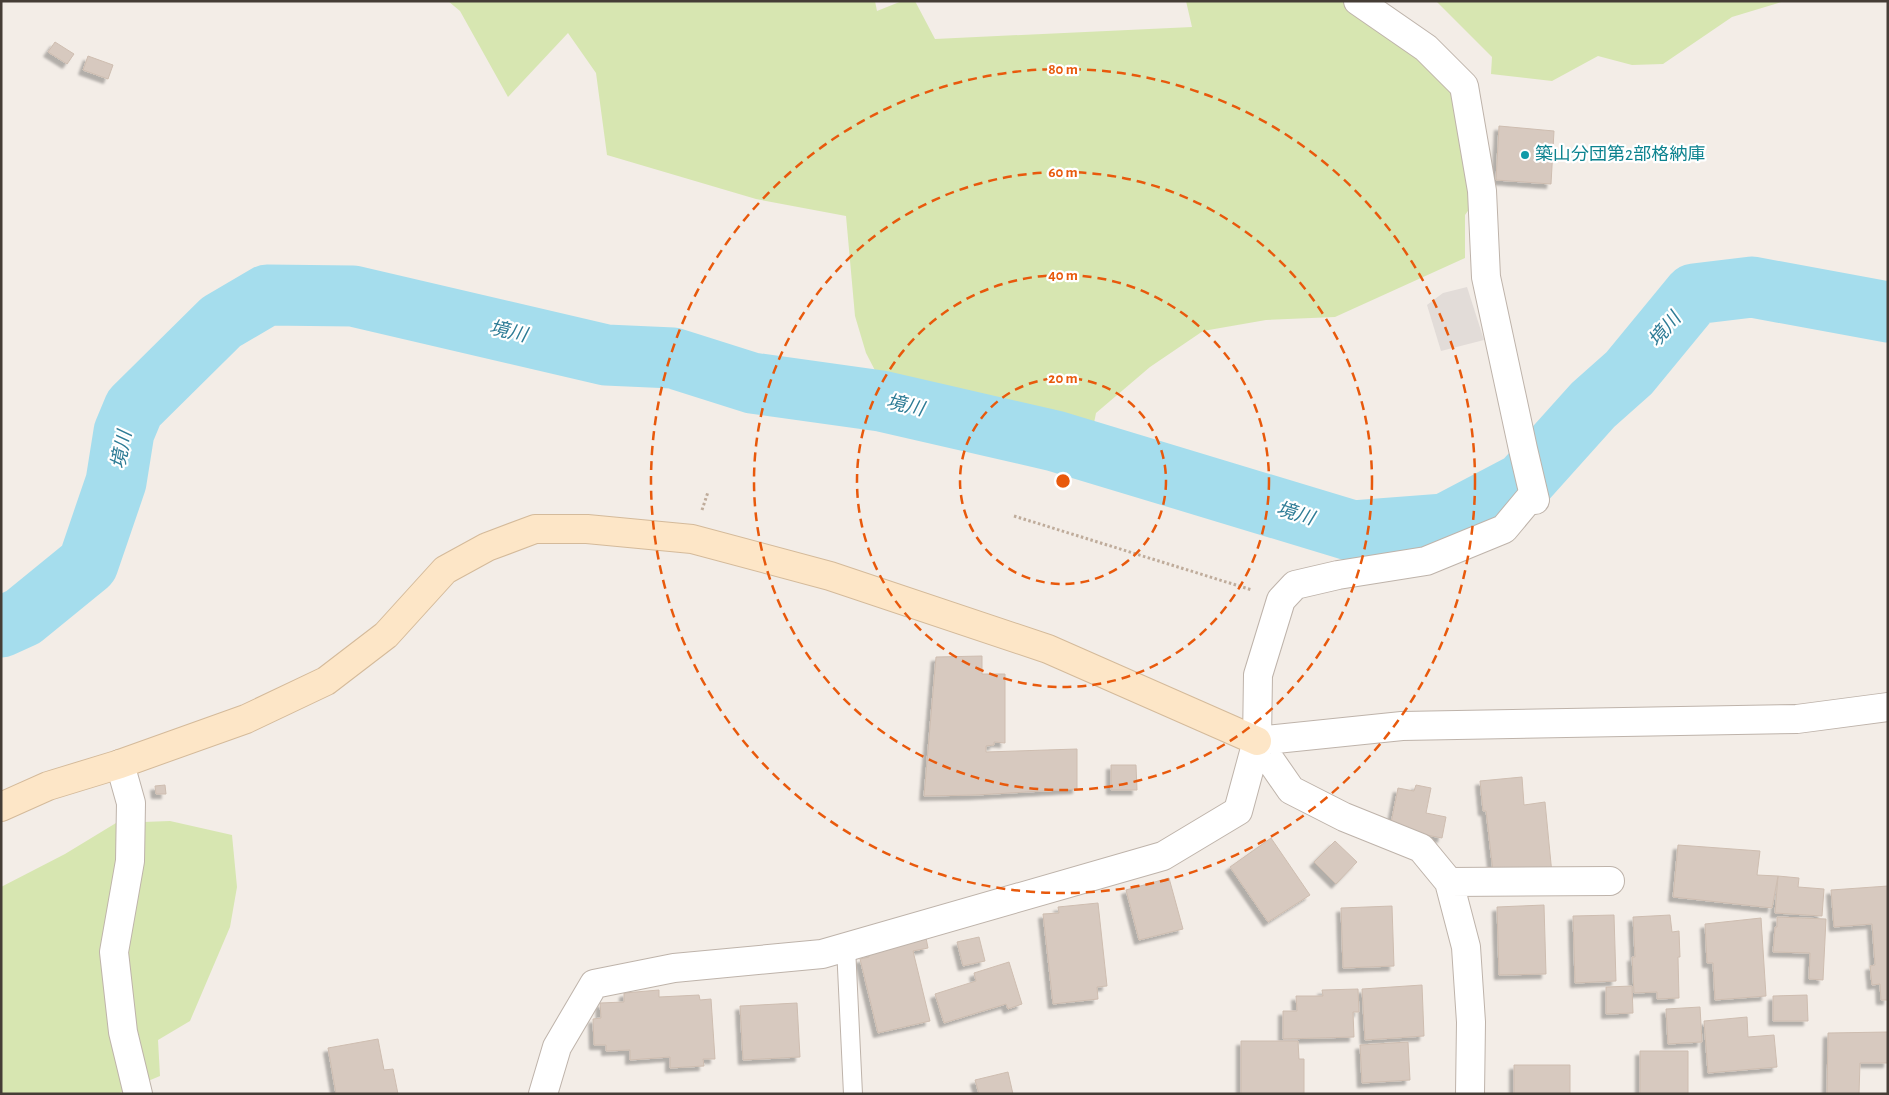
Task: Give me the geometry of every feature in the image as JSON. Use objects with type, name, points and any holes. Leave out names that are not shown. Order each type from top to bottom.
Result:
[{"type":"street","points":[[543,1094],[557,1047],[594,984],[674,968],[822,954],[1163,856],[1238,810],[1256,741],[1258,674],[1281,600],[1295,585],[1338,575],[1426,561],[1504,529],[1529,499],[1535,500],[1486,277],[1482,191],[1464,86],[1426,48],[1358,1]]},
{"type":"street","points":[[1,807],[48,786],[120,764],[246,720],[326,681],[386,635],[445,570],[487,547],[535,529],[586,529],[692,539],[830,576],[1048,649],[1256,741],[1402,726],[1797,719],[1888,707]]},
{"type":"street","points":[[1256,741],[1291,790],[1344,817],[1421,848],[1449,882],[1466,947],[1471,1022],[1470,1094]]},
{"type":"street","points":[[120,764],[131,804],[130,861],[114,952],[123,1032],[138,1094]]},
{"type":"street","points":[[1449,882],[1610,881]]},
{"type":"lane","points":[[846,947],[853,1094]]},
{"type":"path","points":[[1014,516],[1281,600]]},
{"type":"shaded area","points":[[1467,287],[1484,340],[1441,351],[1427,305],[1443,293]]},
{"type":"green space","points":[[448,1],[875,1],[877,11],[902,1],[915,1],[935,39],[1192,27],[1186,1],[1358,1],[1464,86],[1482,191],[1465,215],[1465,258],[1335,317],[1266,320],[1203,331],[1150,367],[1096,413],[1090,443],[1038,429],[960,415],[904,394],[881,382],[866,353],[855,316],[846,216],[756,199],[607,155],[596,73],[568,33],[508,97],[460,11]]},
{"type":"green space","points":[[1436,1],[1785,1],[1732,17],[1663,64],[1632,65],[1598,56],[1552,81],[1491,74],[1492,57]]},
{"type":"green space","points":[[170,821],[232,835],[237,887],[230,927],[190,1021],[158,1040],[160,1076],[117,1094],[1,1094],[1,887],[65,854],[116,823]]},
{"type":"building","points":[[55,42],[74,54],[67,64],[48,52]]},
{"type":"building","points":[[88,56],[113,65],[108,79],[83,70]]},
{"type":"building","name":"築山分団第2部格納庫","points":[[1499,126],[1554,131],[1551,184],[1496,180]]},
{"type":"building","points":[[982,656],[982,674],[1005,674],[1005,743],[994,742],[994,745],[986,746],[986,752],[1077,749],[1077,789],[924,796],[936,657]]},
{"type":"building","points":[[1111,765],[1136,765],[1137,790],[1111,790]]},
{"type":"building","points":[[1522,777],[1524,805],[1545,802],[1552,874],[1494,880],[1486,811],[1483,811],[1480,781]]},
{"type":"building","points":[[165,785],[166,794],[156,794],[155,786]]},
{"type":"building","points":[[1416,785],[1431,788],[1426,813],[1446,817],[1442,838],[1390,828],[1398,788],[1414,791]]},
{"type":"building","points":[[1271,838],[1310,895],[1268,922],[1230,867]]},
{"type":"building","points":[[1335,841],[1357,862],[1336,884],[1314,862]]},
{"type":"building","points":[[1678,845],[1760,851],[1757,875],[1778,876],[1772,908],[1673,897]]},
{"type":"building","points":[[1778,876],[1799,878],[1798,887],[1824,889],[1822,916],[1775,913]]},
{"type":"building","points":[[1169,878],[1183,929],[1139,940],[1126,890]]},
{"type":"building","points":[[1888,886],[1888,1000],[1881,1000],[1880,984],[1872,985],[1870,966],[1875,965],[1872,924],[1834,927],[1831,890]]},
{"type":"building","points":[[1098,903],[1107,986],[1097,987],[1098,999],[1053,1004],[1043,914],[1059,913],[1058,907]]},
{"type":"building","points":[[1544,905],[1546,974],[1499,975],[1497,907]]},
{"type":"building","points":[[1392,906],[1394,966],[1343,968],[1341,908]]},
{"type":"building","points":[[1614,915],[1616,981],[1575,983],[1573,916]]},
{"type":"building","points":[[1670,915],[1672,932],[1679,931],[1679,998],[1657,999],[1657,992],[1634,993],[1632,957],[1635,957],[1633,917]]},
{"type":"building","points":[[1777,917],[1826,919],[1823,980],[1809,979],[1810,953],[1773,952]]},
{"type":"building","points":[[1761,918],[1766,996],[1715,1000],[1713,963],[1707,963],[1705,924]]},
{"type":"building","points":[[925,933],[928,948],[913,951],[930,1021],[878,1033],[860,959],[869,957],[867,947]]},
{"type":"building","points":[[979,937],[985,961],[963,966],[957,942]]},
{"type":"building","points":[[1009,962],[1022,1004],[1008,1009],[1006,1004],[944,1023],[935,994],[976,981],[974,973]]},
{"type":"building","points":[[1422,985],[1424,1036],[1365,1040],[1362,989]]},
{"type":"building","points":[[1632,986],[1633,1013],[1606,1014],[1606,987]]},
{"type":"building","points":[[1358,989],[1359,1012],[1353,1012],[1354,1037],[1283,1039],[1283,1011],[1297,1011],[1296,996],[1323,996],[1322,990]]},
{"type":"building","points":[[659,990],[659,997],[699,995],[700,1000],[711,999],[715,1059],[703,1059],[704,1066],[670,1068],[670,1057],[630,1060],[630,1050],[606,1051],[606,1045],[594,1045],[593,1019],[601,1018],[600,1003],[624,1002],[624,993]]},
{"type":"building","points":[[1807,995],[1808,1021],[1773,1021],[1773,996]]},
{"type":"building","points":[[797,1003],[800,1057],[743,1060],[740,1006]]},
{"type":"building","points":[[1700,1007],[1702,1042],[1668,1044],[1666,1009]]},
{"type":"building","points":[[1747,1017],[1748,1037],[1774,1035],[1777,1067],[1708,1073],[1704,1021]]},
{"type":"building","points":[[1888,1032],[1888,1063],[1860,1063],[1859,1094],[1827,1094],[1828,1033]]},
{"type":"building","points":[[378,1039],[384,1070],[393,1069],[398,1094],[336,1094],[328,1048]]},
{"type":"building","points":[[1241,1041],[1298,1041],[1299,1059],[1304,1059],[1304,1094],[1241,1094]]},
{"type":"building","points":[[1408,1042],[1410,1080],[1362,1083],[1360,1045]]},
{"type":"building","points":[[1640,1051],[1688,1051],[1688,1094],[1640,1094]]},
{"type":"building","points":[[1514,1065],[1570,1065],[1570,1094],[1514,1094]]},
{"type":"building","points":[[1008,1072],[1013,1094],[979,1094],[975,1080]]},
{"type":"waterway","name":"境川","points":[[1,627],[23,617],[88,564],[116,482],[124,432],[134,408],[221,322],[267,295],[353,296],[606,355],[673,358],[752,383],[881,401],[1055,441],[1353,531],[1445,524],[1523,483],[1593,405],[1629,373],[1694,294],[1752,287],[1888,312]]},
{"type":"place","name":"築山分団第2部格納庫","points":[[1525,155]]}]
